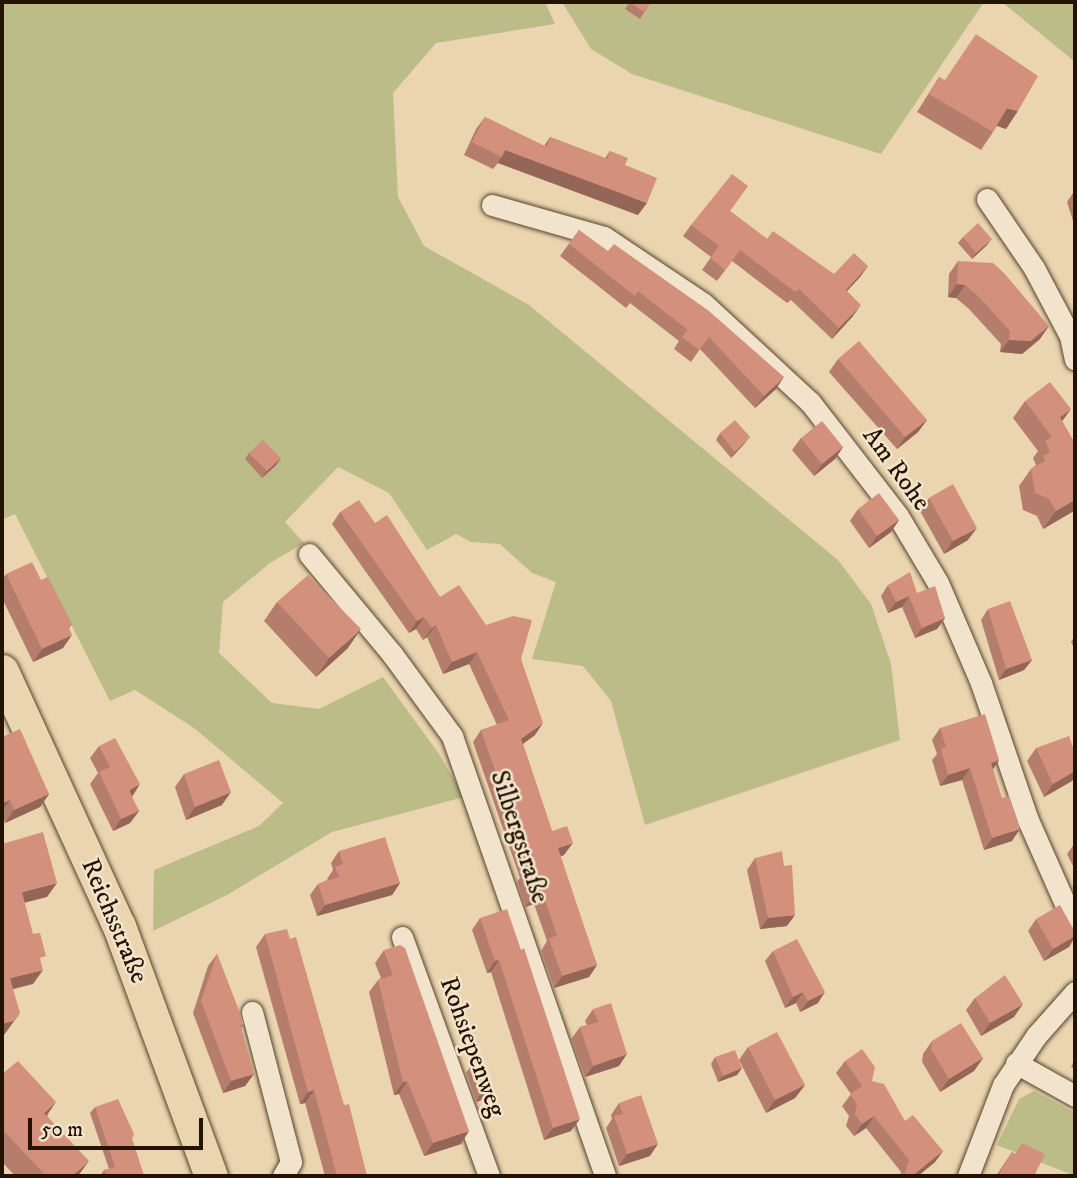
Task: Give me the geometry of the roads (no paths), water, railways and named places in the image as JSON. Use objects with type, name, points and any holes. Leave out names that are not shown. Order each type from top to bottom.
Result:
[{"type":"main road","name":"Reichsstraße","points":[[2,671],[119,926],[211,1176]]},
{"type":"street","points":[[987,199],[1034,268],[1070,336],[1075,359]]},
{"type":"street","name":"Am Rohe","points":[[492,205],[604,237],[704,304],[817,411],[898,516],[938,583],[981,683],[1028,820],[1075,926]]},
{"type":"street","name":"Silbergstraße","points":[[309,554],[452,736],[605,1176]]},
{"type":"street","name":"Rohsiepenweg","points":[[402,937],[489,1176]]},
{"type":"street","points":[[968,1176],[1016,1063],[1075,992]]},
{"type":"street","points":[[252,1012],[291,1162],[283,1176]]},
{"type":"street","points":[[1016,1063],[1075,1096]]}]
